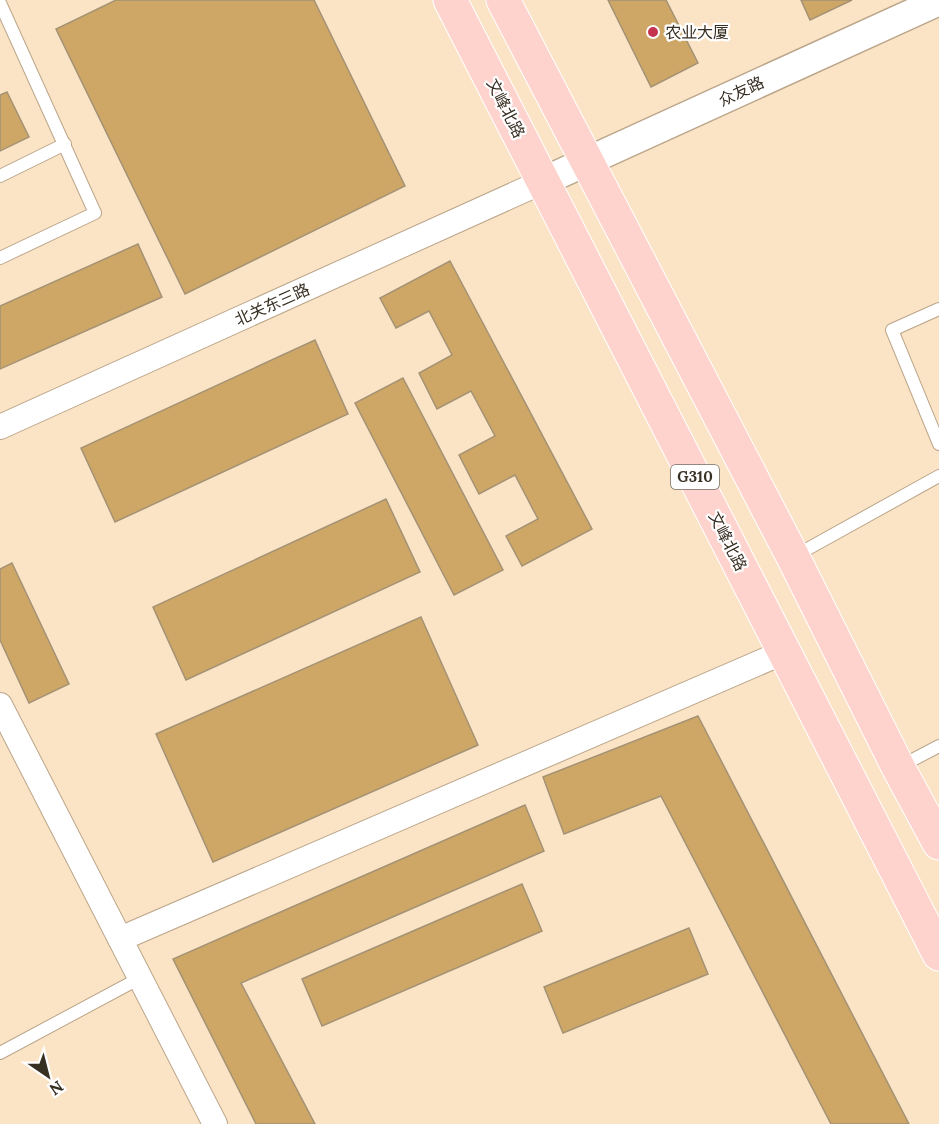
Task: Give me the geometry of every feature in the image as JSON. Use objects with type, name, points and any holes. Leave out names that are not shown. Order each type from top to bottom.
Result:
[{"type":"highway","name":"文峰北路","points":[[450,0],[939,954]]},
{"type":"highway","name":"G310","points":[[503,0],[793,556],[898,767],[939,843]]},
{"type":"street","name":"众友路","points":[[544,181],[939,1]]},
{"type":"street","name":"北关东三路","points":[[0,428],[544,181]]},
{"type":"street","points":[[120,939],[784,652]]},
{"type":"street","points":[[0,705],[215,1124]]},
{"type":"lane","points":[[0,3],[95,213],[0,258]]},
{"type":"lane","points":[[0,176],[65,144]]},
{"type":"lane","points":[[939,309],[891,330],[939,444]]},
{"type":"lane","points":[[793,556],[939,476]]},
{"type":"lane","points":[[898,767],[939,746]]},
{"type":"lane","points":[[0,1053],[140,978]]},
{"type":"building","points":[[116,0],[314,0],[405,186],[185,294],[56,29]]},
{"type":"building","name":"农业大厦","points":[[608,0],[666,0],[698,63],[651,87]]},
{"type":"building","points":[[801,0],[852,0],[810,20]]},
{"type":"building","points":[[7,92],[29,137],[0,151],[0,95]]},
{"type":"building","points":[[138,244],[162,297],[0,369],[0,306]]},
{"type":"building","points":[[450,261],[592,529],[522,566],[506,536],[538,519],[515,475],[479,494],[459,455],[495,436],[471,391],[437,409],[419,373],[452,355],[429,311],[396,328],[380,298]]},
{"type":"building","points":[[315,340],[348,414],[115,522],[81,448]]},
{"type":"building","points":[[403,378],[503,570],[454,595],[355,403]]},
{"type":"building","points":[[386,499],[420,572],[186,680],[153,607]]},
{"type":"building","points":[[12,563],[69,684],[29,703],[0,640],[0,569]]},
{"type":"building","points":[[421,617],[478,745],[213,862],[156,734]]},
{"type":"building","points":[[698,716],[909,1124],[831,1124],[661,796],[564,834],[543,777]]},
{"type":"building","points":[[525,805],[544,851],[241,983],[315,1124],[256,1124],[173,959]]},
{"type":"building","points":[[522,884],[542,931],[322,1026],[302,979]]},
{"type":"building","points":[[689,928],[708,974],[563,1033],[544,987]]},
{"type":"place","name":"农业大厦","points":[[653,32]]}]
